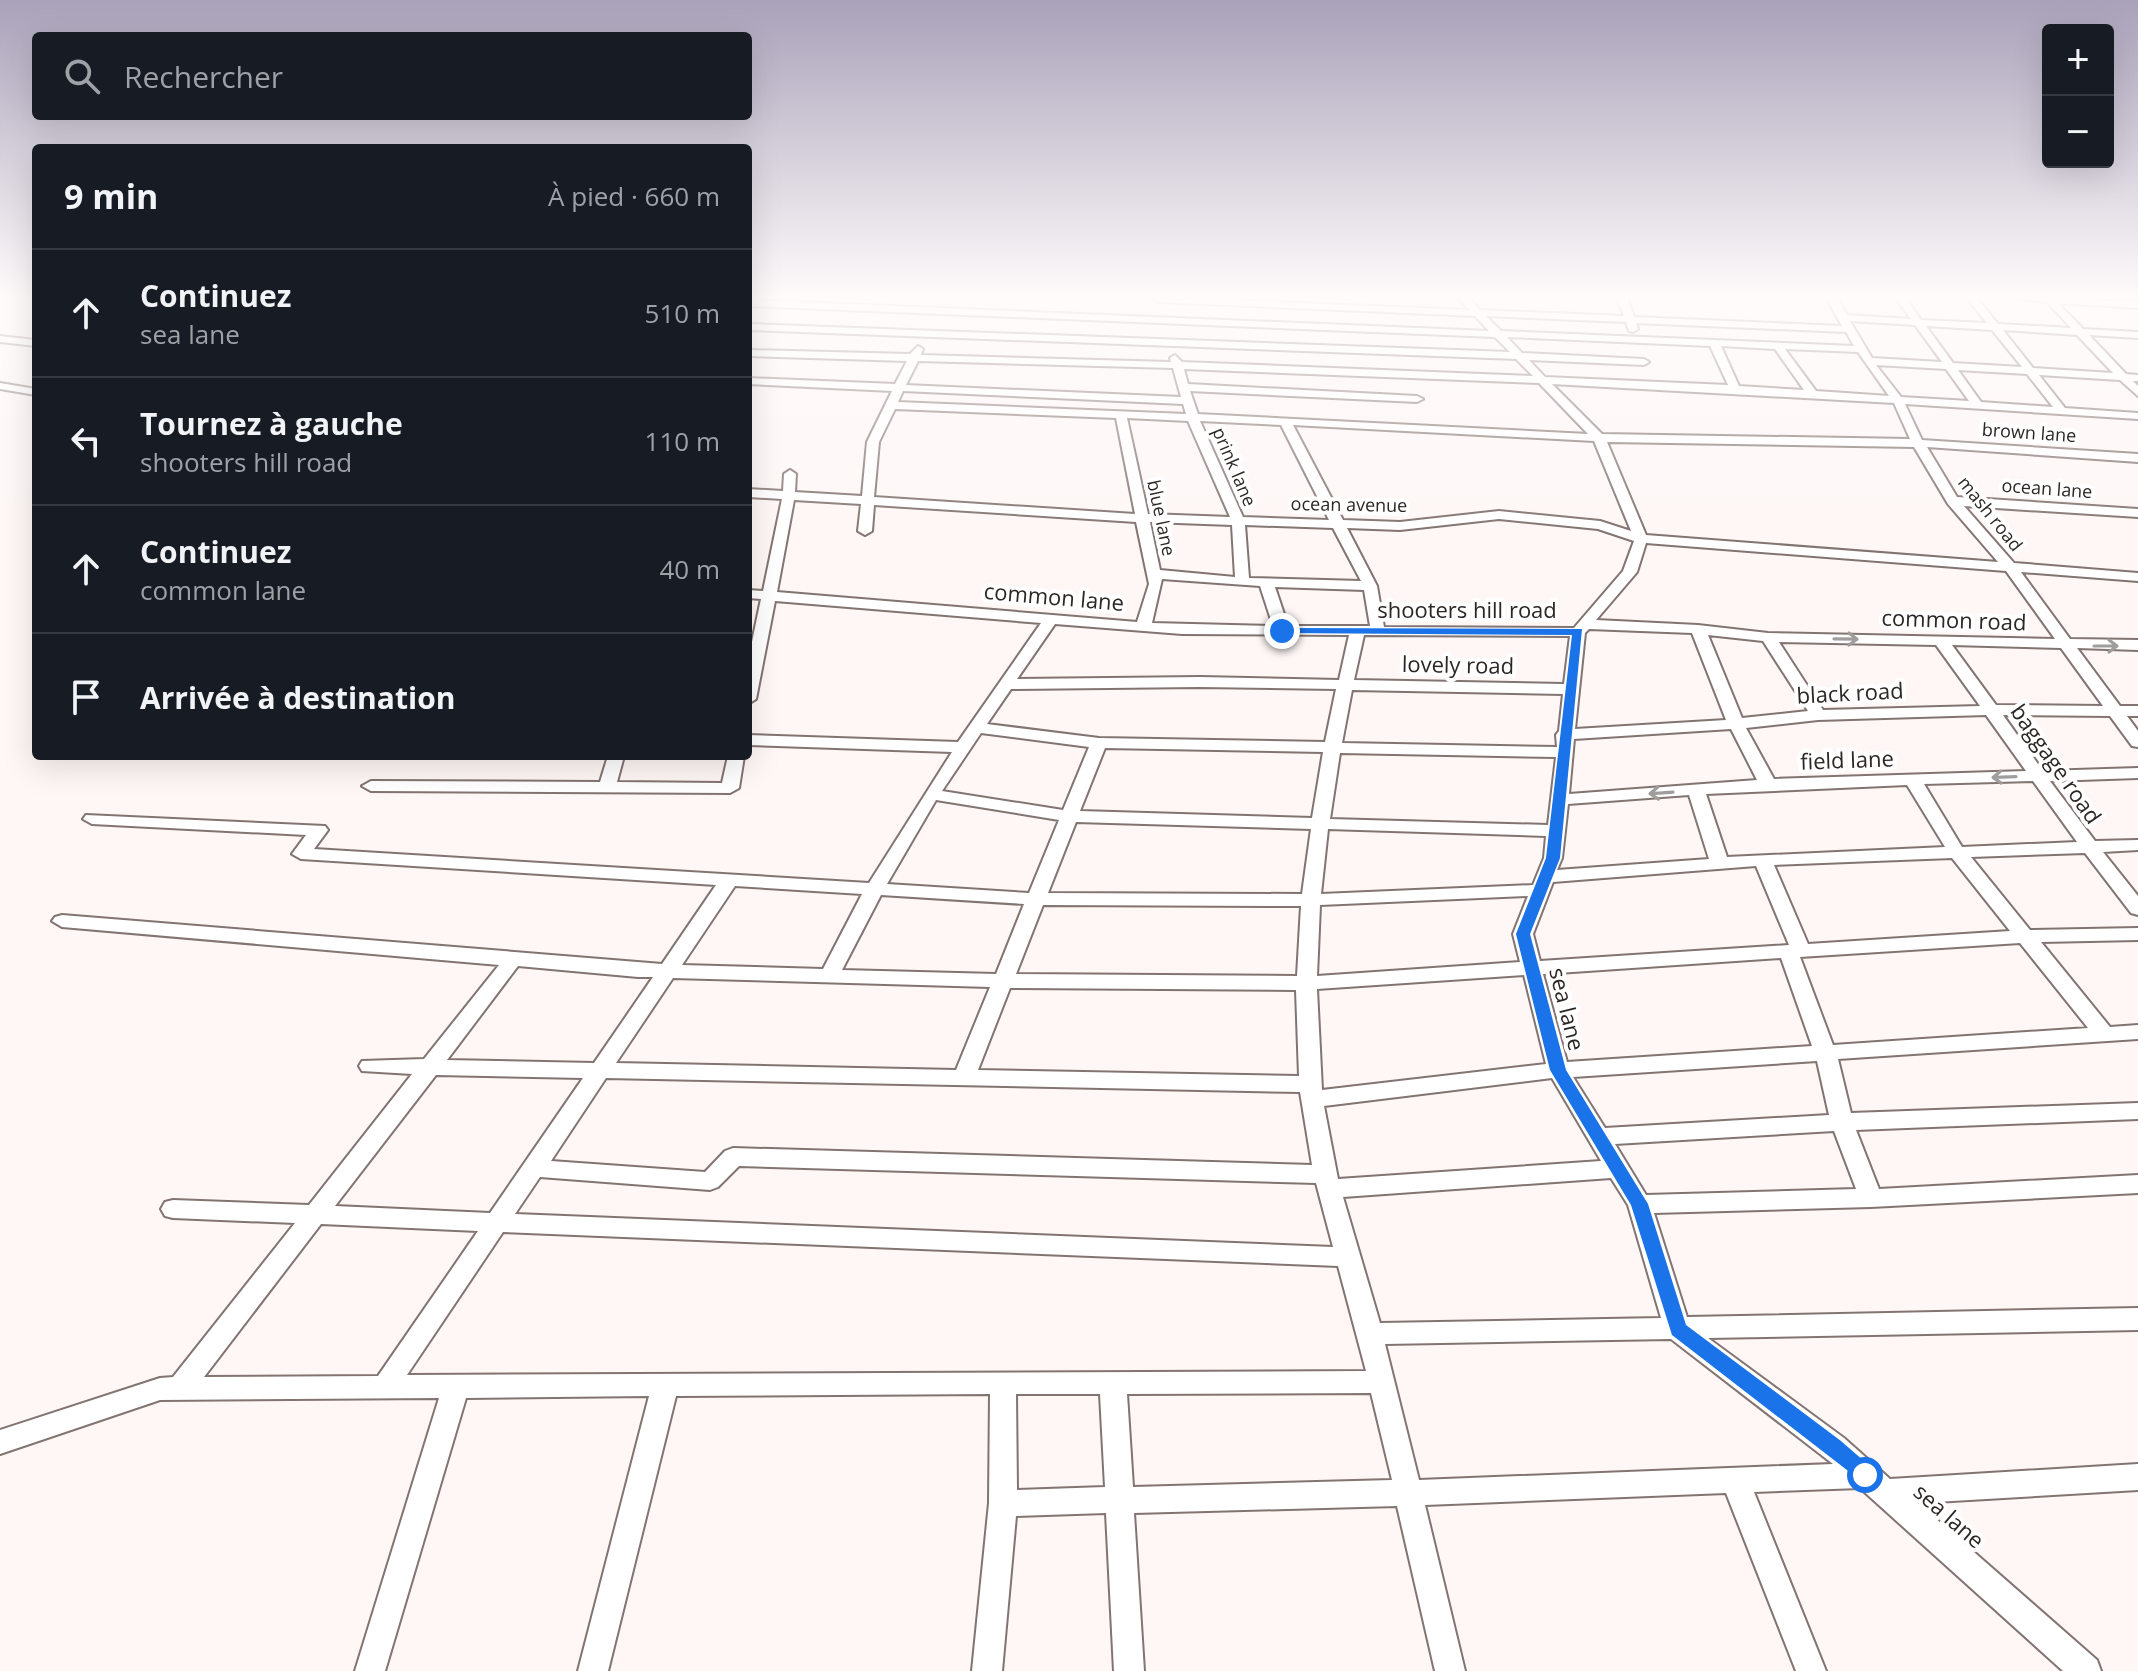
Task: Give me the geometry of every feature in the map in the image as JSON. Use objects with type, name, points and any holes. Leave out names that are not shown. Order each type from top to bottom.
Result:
[{"type":"street","points":[[829,375],[844,385]]},
{"type":"street","points":[[865,531],[873,442],[905,375]]},
{"type":"street","points":[[1045,375],[1188,401]]},
{"type":"street","points":[[1084,380],[1085,375]]},
{"type":"street","points":[[752,381],[898,388],[1084,380],[1120,375]]},
{"type":"street","name":"prink lane","points":[[1180,375],[1193,418],[1238,521],[1242,582]]},
{"type":"street","points":[[1342,375],[1354,395]]},
{"type":"street","points":[[1416,375],[1418,427]]},
{"type":"street","points":[[1436,375],[1652,384],[2138,416]]},
{"type":"street","points":[[1537,375],[1599,438],[1641,539],[1630,572],[1581,628]]},
{"type":"street","points":[[1649,375],[1652,384]]},
{"type":"street","points":[[1729,375],[1735,389]]},
{"type":"street","points":[[1799,375],[1812,394]]},
{"type":"street","name":"mash road","points":[[1879,375],[1898,400],[1918,443],[1953,501],[2009,566],[2138,742]]},
{"type":"street","points":[[1956,375],[1977,404]]},
{"type":"street","points":[[2032,375],[2062,411]]},
{"type":"street","points":[[2091,375],[2138,378]]},
{"type":"street","points":[[2122,377],[2138,393]]},
{"type":"street","points":[[0,386],[32,391]]},
{"type":"street","points":[[1184,387],[1417,399]]},
{"type":"street","name":"brown lane","points":[[889,405],[1418,427],[1599,438],[1918,443],[2138,458]]},
{"type":"street","name":"blue lane","points":[[1121,415],[1156,584],[1143,627]]},
{"type":"street","points":[[1286,423],[1370,586],[1368,632],[1345,685],[1318,822],[1306,983],[1312,1092],[1327,1181],[1370,1334],[1450,1671]]},
{"type":"street","points":[[752,679],[789,495],[790,474]]},
{"type":"street","name":"ocean avenue","points":[[752,493],[1143,518],[1400,526],[1499,515],[1600,525],[1641,539]]},
{"type":"street","name":"ocean lane","points":[[1953,501],[2138,513]]},
{"type":"street","points":[[1641,539],[2138,577]]},
{"type":"street","points":[[1154,574],[1242,582],[1370,586]]},
{"type":"street","points":[[1266,582],[1282,631]]},
{"type":"street","name":"common lane","points":[[752,594],[1143,627],[1368,632]]},
{"type":"street","points":[[830,974],[874,890],[931,794],[1050,620]]},
{"type":"street","name":"sea lane","points":[[1581,628],[1570,689],[1553,858],[1523,934],[1558,1070],[1639,1204],[1678,1330],[1834,1447],[2086,1671]]},
{"type":"street","points":[[1698,629],[1736,724],[1768,784]]},
{"type":"street","name":"shooters hill road","points":[[1368,632],[1698,629]]},
{"type":"street","name":"common road","points":[[1698,629],[1768,637],[2068,646],[2138,645]]},
{"type":"street","points":[[1768,637],[1818,715]]},
{"type":"street","name":"baggage road","points":[[1941,641],[2041,776],[2087,847],[2138,909]]},
{"type":"street","name":"lovely road","points":[[1008,684],[1200,682],[1570,689]]},
{"type":"street","name":"black road","points":[[975,727],[1099,743],[1564,744],[1818,715],[1992,710],[2138,711]]},
{"type":"street","points":[[752,740],[961,747]]},
{"type":"street","points":[[964,1077],[1099,743]]},
{"type":"street","points":[[607,787],[615,760]]},
{"type":"street","points":[[371,786],[730,788],[735,760]]},
{"type":"street","name":"field lane","points":[[1558,800],[1768,784],[2138,773]]},
{"type":"street","points":[[1913,780],[1956,851],[2104,1033]]},
{"type":"street","points":[[1696,790],[1720,863]]},
{"type":"street","points":[[931,794],[1070,816],[1555,831]]},
{"type":"street","points":[[92,819],[319,830],[301,854],[1036,899],[1311,900],[1543,884],[1763,860],[2138,845]]},
{"type":"street","points":[[1763,860],[1825,1051],[1842,1122],[1871,1198]]},
{"type":"street","points":[[384,1388],[728,882]]},
{"type":"street","points":[[62,921],[512,961],[668,970],[1003,981],[1306,983],[2025,936],[2138,934]]},
{"type":"street","points":[[179,1390],[512,961]]},
{"type":"street","points":[[370,1066],[964,1077],[1312,1092],[1558,1070],[2138,1032]]},
{"type":"street","points":[[1598,1137],[1842,1122],[2138,1111]]},
{"type":"street","points":[[533,1168],[710,1181],[733,1157],[1327,1181],[1618,1169]]},
{"type":"street","points":[[1639,1204],[1871,1198],[2138,1184]]},
{"type":"street","points":[[173,1209],[1348,1257]]},
{"type":"street","points":[[1370,1334],[2135,1324]]},
{"type":"street","points":[[987,1671],[1003,1503],[1003,1382]]},
{"type":"street","points":[[1113,1382],[1129,1671]]},
{"type":"street","points":[[0,1442],[160,1389],[1381,1382]]},
{"type":"street","points":[[593,1671],[665,1385]]},
{"type":"street","points":[[370,1671],[456,1387]]},
{"type":"street","points":[[1003,1503],[1408,1493],[1735,1480],[1875,1484],[2138,1477]]},
{"type":"street","points":[[1735,1480],[1811,1671]]},
{"type":"route","points":[[1282,631],[1578,632],[1564,735],[1553,858],[1523,934],[1558,1070],[1639,1204],[1678,1330],[1834,1447],[1865,1475]]}]
